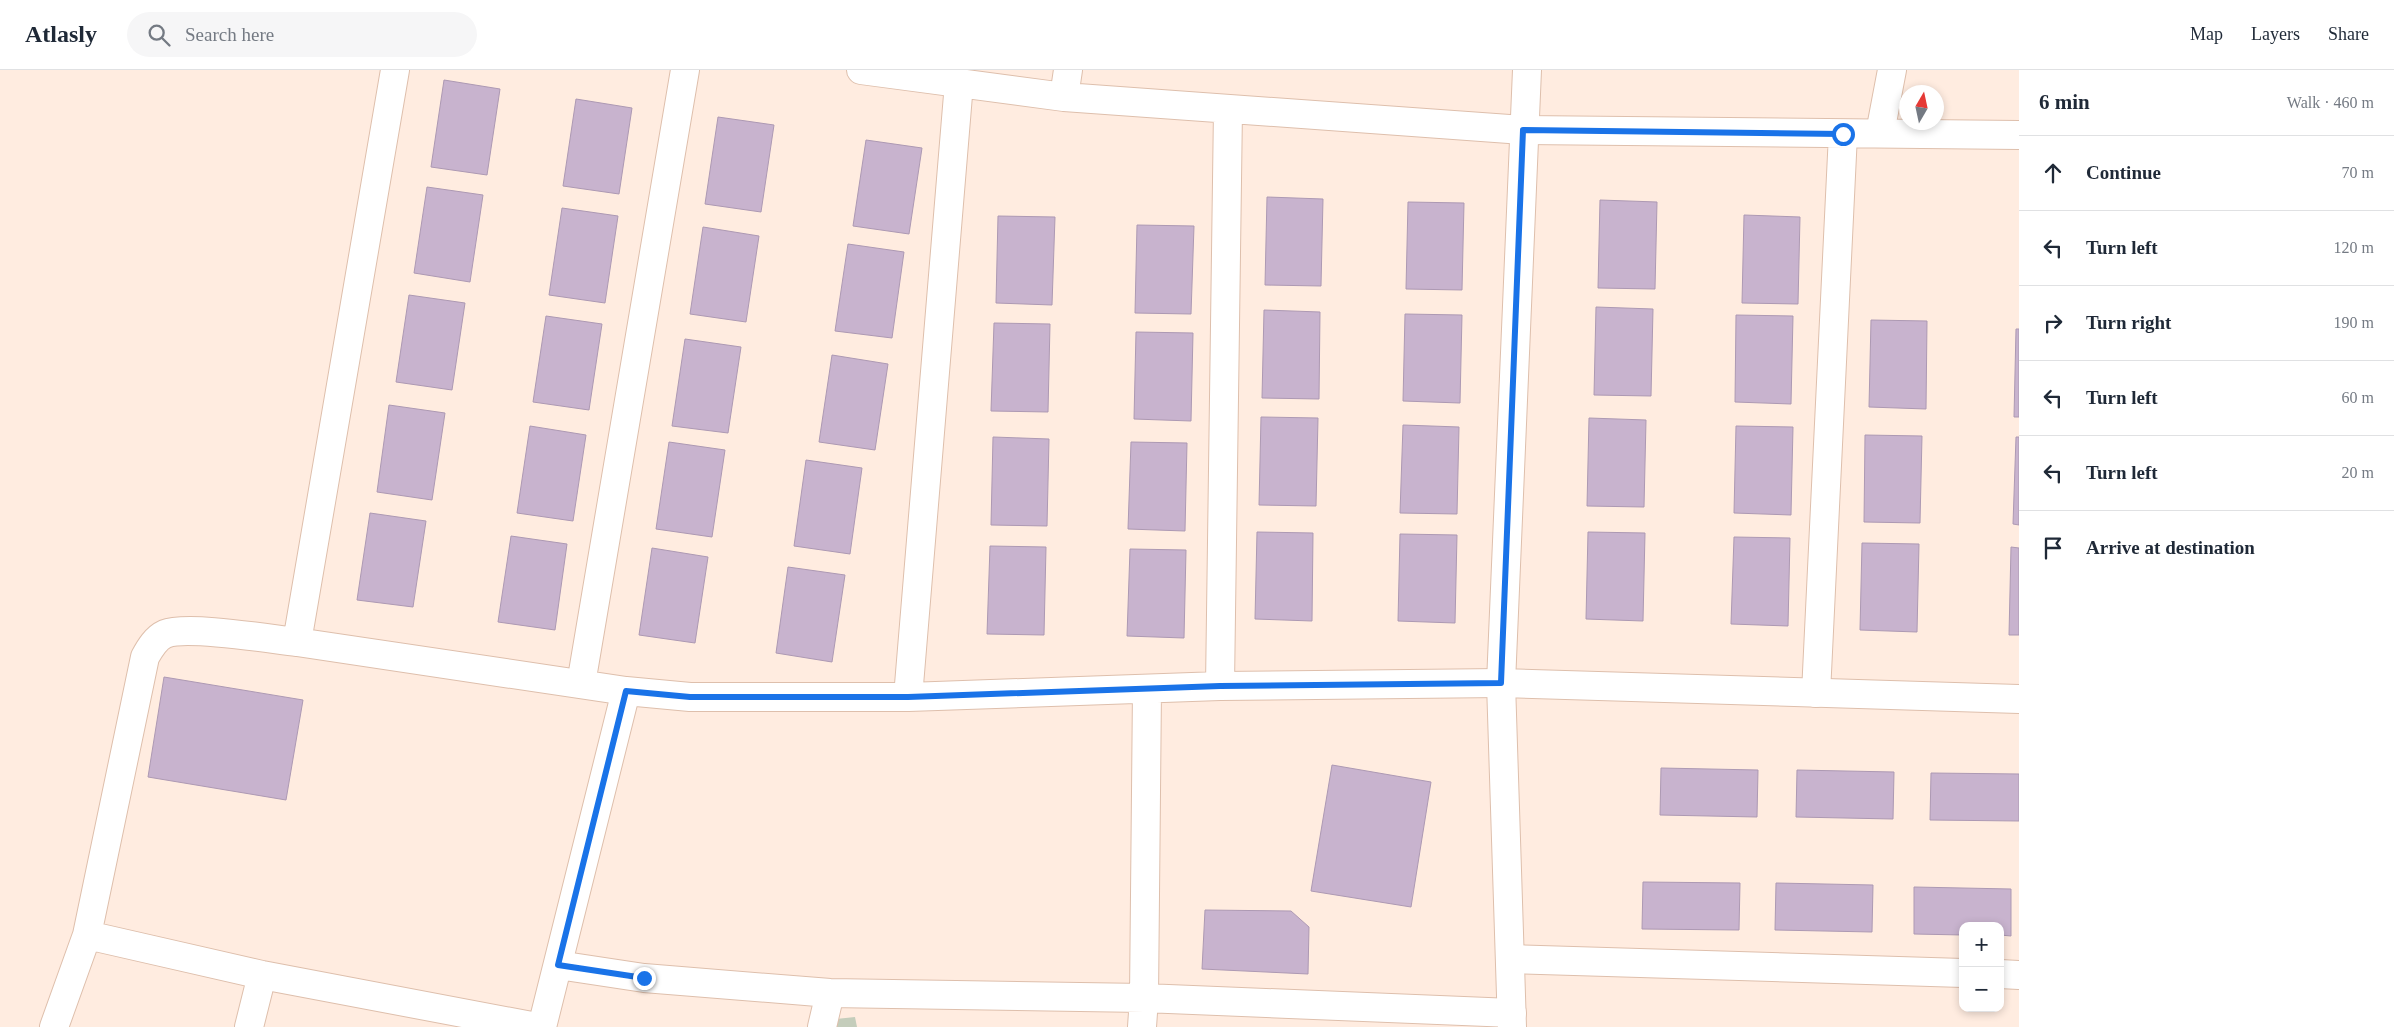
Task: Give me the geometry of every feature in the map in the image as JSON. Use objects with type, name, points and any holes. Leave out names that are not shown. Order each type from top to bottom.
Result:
[{"type":"street","points":[[297,642],[395,70]]},
{"type":"street","points":[[581,684],[685,70]]},
{"type":"street","points":[[861,70],[1064,97],[1523,130],[2019,135]]},
{"type":"street","points":[[1064,97],[1068,70]]},
{"type":"street","points":[[558,965],[644,978],[830,993],[1144,998],[1512,1020],[1501,683],[1527,70]]},
{"type":"street","points":[[1880,133],[1892,70]]},
{"type":"street","points":[[908,697],[959,83]]},
{"type":"street","points":[[1220,686],[1228,109]]},
{"type":"street","points":[[1816,693],[1843,134]]},
{"type":"street","points":[[54,1027],[87,935],[145,657],[149,648],[164,635],[182,630],[297,642],[626,691],[690,697],[908,697],[1220,686],[1501,683],[2019,699]]},
{"type":"street","points":[[1142,1027],[1144,998],[1147,689]]},
{"type":"street","points":[[542,1027],[626,691]]},
{"type":"street","points":[[87,935],[262,975],[537,1027]]},
{"type":"street","points":[[1510,959],[1959,973]]},
{"type":"street","points":[[2004,974],[2019,975]]},
{"type":"street","points":[[248,1027],[262,975]]},
{"type":"street","points":[[822,1027],[830,993]]},
{"type":"green space","points":[[855,1017],[857,1027],[834,1027],[836,1019]]},
{"type":"building","points":[[444,80],[500,89],[487,175],[431,167]]},
{"type":"building","points":[[576,99],[632,108],[619,194],[563,186]]},
{"type":"building","points":[[718,117],[774,125],[761,212],[705,204]]},
{"type":"building","points":[[866,140],[922,148],[909,234],[853,226]]},
{"type":"building","points":[[427,187],[483,195],[470,282],[414,273]]},
{"type":"building","points":[[1267,197],[1323,199],[1321,286],[1265,285]]},
{"type":"building","points":[[1600,200],[1657,202],[1655,289],[1598,288]]},
{"type":"building","points":[[1408,202],[1464,203],[1462,290],[1406,289]]},
{"type":"building","points":[[562,208],[618,216],[605,303],[549,295]]},
{"type":"building","points":[[1744,215],[1800,217],[1798,304],[1742,303]]},
{"type":"building","points":[[998,216],[1055,217],[1052,305],[996,303]]},
{"type":"building","points":[[1137,225],[1194,226],[1191,314],[1135,313]]},
{"type":"building","points":[[703,227],[759,236],[746,322],[690,314]]},
{"type":"building","points":[[848,244],[904,252],[892,338],[835,331]]},
{"type":"building","points":[[409,295],[465,303],[452,390],[396,382]]},
{"type":"building","points":[[1596,307],[1653,309],[1651,396],[1594,395]]},
{"type":"building","points":[[1264,310],[1320,312],[1319,399],[1262,398]]},
{"type":"building","points":[[1405,314],[1462,315],[1460,403],[1403,401]]},
{"type":"building","points":[[1736,315],[1793,316],[1791,404],[1735,402]]},
{"type":"building","points":[[546,316],[602,324],[589,410],[533,402]]},
{"type":"building","points":[[1871,320],[1927,321],[1926,409],[1869,407]]},
{"type":"building","points":[[994,323],[1050,324],[1048,412],[991,411]]},
{"type":"building","points":[[2016,329],[2019,329],[2019,417],[2014,417]]},
{"type":"building","points":[[1136,332],[1193,333],[1191,421],[1134,419]]},
{"type":"building","points":[[685,339],[741,347],[728,433],[672,426]]},
{"type":"building","points":[[832,355],[888,364],[875,450],[819,442]]},
{"type":"building","points":[[389,405],[445,413],[432,500],[377,492]]},
{"type":"building","points":[[1261,417],[1318,418],[1316,506],[1259,505]]},
{"type":"building","points":[[1589,418],[1646,420],[1644,507],[1587,506]]},
{"type":"building","points":[[1403,425],[1459,427],[1457,514],[1400,513]]},
{"type":"building","points":[[530,426],[586,435],[573,521],[517,513]]},
{"type":"building","points":[[1736,426],[1793,427],[1791,515],[1734,513]]},
{"type":"building","points":[[1865,435],[1922,436],[1920,523],[1864,522]]},
{"type":"building","points":[[993,437],[1049,439],[1047,526],[991,525]]},
{"type":"building","points":[[2016,437],[2019,437],[2019,525],[2013,524]]},
{"type":"building","points":[[669,442],[725,450],[712,537],[656,529]]},
{"type":"building","points":[[1131,442],[1187,443],[1185,531],[1128,529]]},
{"type":"building","points":[[806,460],[862,468],[850,554],[794,546]]},
{"type":"building","points":[[370,513],[426,521],[413,607],[357,600]]},
{"type":"building","points":[[1257,532],[1313,533],[1312,621],[1255,619]]},
{"type":"building","points":[[1588,532],[1645,533],[1643,621],[1586,619]]},
{"type":"building","points":[[1400,534],[1457,535],[1455,623],[1398,621]]},
{"type":"building","points":[[511,536],[567,544],[555,630],[498,622]]},
{"type":"building","points":[[1734,537],[1790,538],[1788,626],[1731,624]]},
{"type":"building","points":[[1862,543],[1919,544],[1917,632],[1860,630]]},
{"type":"building","points":[[990,546],[1046,547],[1044,635],[987,634]]},
{"type":"building","points":[[2011,547],[2019,548],[2019,635],[2009,635]]},
{"type":"building","points":[[652,548],[708,557],[695,643],[639,635]]},
{"type":"building","points":[[1130,549],[1186,550],[1184,638],[1127,636]]},
{"type":"building","points":[[788,567],[845,575],[832,662],[776,653]]},
{"type":"building","points":[[164,677],[303,700],[286,800],[148,777]]},
{"type":"building","points":[[1332,765],[1431,782],[1411,907],[1311,891]]},
{"type":"building","points":[[1661,768],[1758,770],[1757,817],[1660,815]]},
{"type":"building","points":[[1797,770],[1894,772],[1893,819],[1796,817]]},
{"type":"building","points":[[1931,773],[2019,774],[2019,821],[1930,820]]},
{"type":"building","points":[[1643,882],[1740,883],[1739,930],[1642,929]]},
{"type":"building","points":[[1776,883],[1873,885],[1872,932],[1775,930]]},
{"type":"building","points":[[1914,887],[2011,889],[2011,936],[2004,935],[2004,922],[1959,922],[1959,935],[1914,934]]},
{"type":"building","points":[[1205,910],[1291,911],[1309,927],[1308,974],[1202,969]]},
{"type":"route","points":[[644,978],[558,965],[626,691],[690,697],[908,697],[1220,686],[1501,683],[1523,130],[1843,134]]}]
